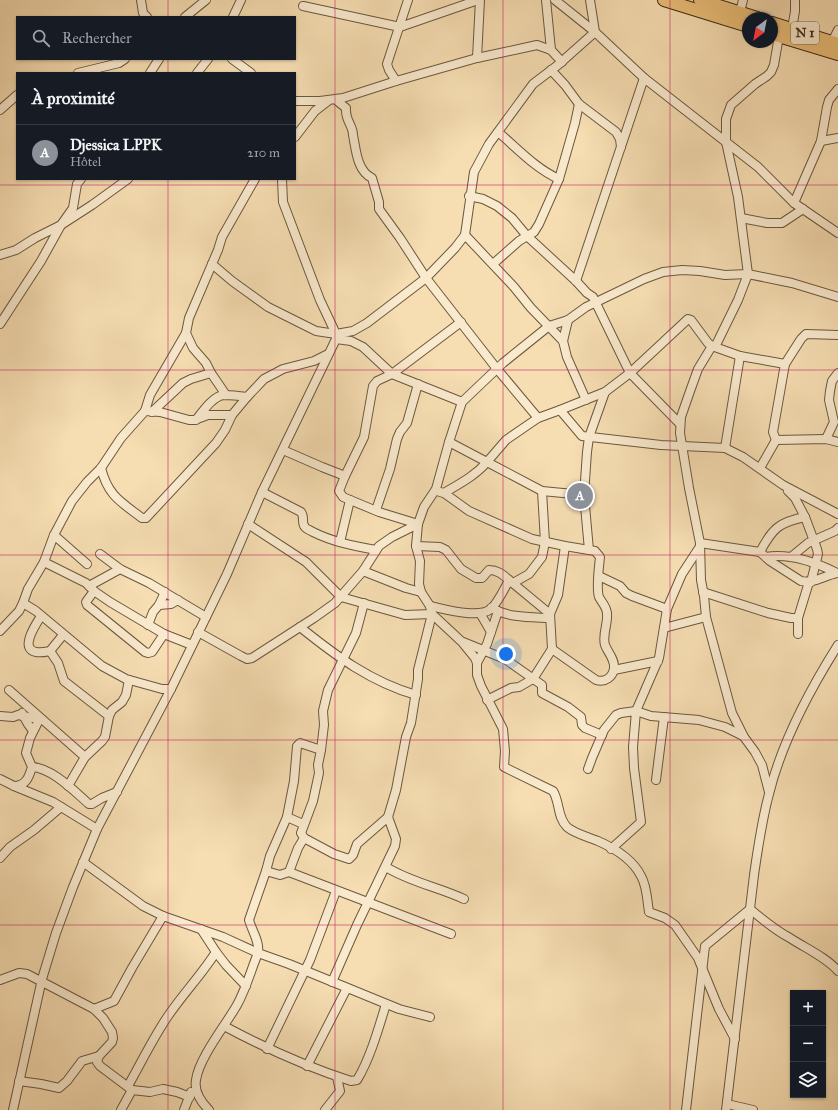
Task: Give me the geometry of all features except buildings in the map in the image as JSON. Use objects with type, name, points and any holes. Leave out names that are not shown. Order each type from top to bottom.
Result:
[{"type":"highway","points":[[664,0],[742,24]]},
{"type":"highway","points":[[700,0],[740,12]]},
{"type":"highway","name":"N 1","points":[[778,24],[835,43]]},
{"type":"highway","name":"N 1","points":[[778,36],[838,54]]},
{"type":"street","points":[[141,0],[143,13],[146,16]]},
{"type":"street","points":[[186,16],[206,0]]},
{"type":"street","points":[[233,16],[241,0]]},
{"type":"street","points":[[396,81],[389,70],[388,64],[408,0]]},
{"type":"street","points":[[303,6],[400,27],[479,0],[477,58]]},
{"type":"street","points":[[546,0],[551,50]]},
{"type":"street","points":[[555,0],[595,32],[644,78],[758,167],[794,203],[837,231]]},
{"type":"street","points":[[590,0],[595,32]]},
{"type":"street","points":[[740,12],[743,0]]},
{"type":"street","points":[[792,29],[796,0]]},
{"type":"street","points":[[835,43],[838,30]]},
{"type":"street","points":[[13,1110],[42,981],[56,933],[83,862],[97,829],[171,689],[233,561],[262,492],[336,337],[367,323],[426,278],[455,248],[464,235],[474,172],[480,158],[533,84],[562,62],[595,32]]},
{"type":"street","points":[[296,136],[315,111],[333,100],[477,58],[537,45],[551,50],[562,62]]},
{"type":"street","points":[[769,793],[762,765],[744,737],[732,713],[706,617],[701,580],[700,545],[682,445],[680,424],[681,417],[698,369],[713,346],[738,300],[748,274],[738,197],[726,142],[726,119],[731,105],[771,72],[774,65],[775,48]]},
{"type":"street","points":[[82,72],[119,63],[124,60]]},
{"type":"street","points":[[151,72],[158,60]]},
{"type":"street","points":[[198,72],[207,60]]},
{"type":"street","points":[[233,60],[251,72]]},
{"type":"street","points":[[551,70],[565,84],[579,104],[616,132],[620,140],[621,148]]},
{"type":"street","points":[[576,281],[644,78]]},
{"type":"street","points":[[794,203],[821,141],[829,100],[838,89]]},
{"type":"street","points":[[0,110],[16,96]]},
{"type":"street","points":[[296,101],[333,100],[346,108],[345,116],[353,130],[352,135],[360,166],[366,176],[372,178],[379,202],[379,209],[426,278],[497,369],[538,418]]},
{"type":"street","points":[[493,264],[519,240],[534,232],[540,224],[559,179],[576,123],[579,104]]},
{"type":"street","points":[[498,132],[546,173],[559,179]]},
{"type":"street","points":[[821,141],[838,138]]},
{"type":"street","points":[[0,324],[41,261],[72,208],[77,184],[80,180]]},
{"type":"street","points":[[0,255],[16,250],[35,238],[61,226],[127,180]]},
{"type":"street","points":[[149,412],[150,395],[186,332],[189,318],[218,250],[222,237],[254,180]]},
{"type":"street","points":[[282,180],[283,202],[320,300],[336,337]]},
{"type":"street","points":[[470,196],[483,199],[497,206],[512,218],[527,236],[576,281],[587,294],[593,297],[630,373],[680,424]]},
{"type":"street","points":[[741,218],[767,223],[782,223],[803,209]]},
{"type":"street","points":[[464,235],[493,264],[531,308],[563,341]]},
{"type":"street","points":[[212,264],[232,281],[268,307],[316,331],[351,341],[363,347],[392,374],[462,402]]},
{"type":"street","points":[[735,1039],[719,1009],[698,958],[675,925],[665,918],[649,912],[645,887],[641,876],[634,865],[600,842],[572,831],[560,817],[553,790],[504,767],[505,751],[503,729],[487,700],[477,674],[475,658],[462,642],[431,610],[421,592],[419,584],[420,561],[416,546],[418,524],[424,507],[436,489],[462,402],[503,363],[549,326],[568,320],[586,307],[644,279],[664,272],[682,270],[725,275],[748,274],[792,283],[838,297]]},
{"type":"street","points":[[444,493],[479,471],[506,440],[538,418],[605,392],[630,373],[688,319],[691,320],[708,343],[713,346],[740,356],[785,364]]},
{"type":"street","points":[[568,320],[563,341],[567,357],[586,400]]},
{"type":"street","points":[[418,524],[350,500],[343,497],[339,491],[364,437],[373,386],[377,381],[392,374],[461,322]]},
{"type":"street","points":[[186,332],[193,348],[206,363],[210,373],[226,395]]},
{"type":"street","points":[[776,440],[773,427],[785,364],[806,334],[838,335]]},
{"type":"street","points":[[101,468],[104,481],[112,495],[142,518],[146,518],[216,443],[225,430],[232,415],[264,379],[283,369],[314,361],[328,354]]},
{"type":"street","points":[[725,448],[740,356]]},
{"type":"street","points":[[0,631],[19,611],[28,589],[44,562],[54,536],[77,494],[101,468],[121,438],[179,386],[186,381],[210,373]]},
{"type":"street","points":[[826,439],[834,422],[829,396],[832,381],[838,373]]},
{"type":"street","points":[[376,510],[390,469],[397,440],[400,432],[407,423],[418,384]]},
{"type":"street","points":[[589,550],[584,495],[589,437],[605,392]]},
{"type":"street","points":[[196,420],[215,399],[220,396],[226,395],[247,397]]},
{"type":"street","points":[[560,410],[582,436],[661,445],[725,448],[743,457],[783,485],[838,514]]},
{"type":"street","points":[[149,412],[160,412],[189,420],[196,420],[208,415],[232,415]]},
{"type":"street","points":[[776,440],[826,439],[838,442]]},
{"type":"street","points":[[760,468],[776,440]]},
{"type":"street","points":[[449,442],[542,491],[584,495]]},
{"type":"street","points":[[283,450],[345,476]]},
{"type":"street","points":[[783,485],[795,498],[805,517],[817,549],[816,563],[798,618],[798,634]]},
{"type":"street","points":[[436,489],[469,511],[532,538],[545,542],[595,551],[600,557],[597,590],[607,613],[605,644],[612,657],[614,670],[605,681],[596,680],[552,649]]},
{"type":"street","points":[[476,663],[484,650],[491,632],[495,609],[511,582],[529,574],[538,563],[544,551],[545,542],[542,491]]},
{"type":"street","points":[[262,492],[301,512],[306,528],[321,536],[376,550]]},
{"type":"street","points":[[340,542],[350,500]]},
{"type":"street","points":[[763,555],[767,538],[776,528],[791,520],[805,517]]},
{"type":"street","points":[[248,524],[306,562],[341,597],[405,615],[431,610],[480,614],[495,609],[516,617],[550,616]]},
{"type":"street","points":[[198,632],[247,659],[252,658],[326,610],[341,597],[363,571],[376,550],[383,543],[418,524]]},
{"type":"street","points":[[790,557],[814,540],[835,531],[838,528]]},
{"type":"street","points":[[54,536],[87,564]]},
{"type":"street","points":[[700,545],[763,555],[790,557],[816,563],[838,571]]},
{"type":"street","points":[[611,849],[641,822],[634,768],[633,747],[636,711],[658,661],[667,609],[682,574],[700,545]]},
{"type":"street","points":[[416,546],[443,548],[459,568],[476,578],[482,578],[489,570],[499,572],[550,616]]},
{"type":"street","points":[[487,700],[511,688],[519,687],[533,679],[552,649],[550,616],[558,595],[565,546]]},
{"type":"street","points":[[100,554],[120,569],[165,592],[206,617]]},
{"type":"street","points":[[763,555],[801,581],[810,582],[838,571]]},
{"type":"street","points":[[44,562],[86,583],[91,589],[164,634],[192,645]]},
{"type":"street","points":[[120,569],[91,589],[86,602],[87,605],[144,652],[152,652],[164,634]]},
{"type":"street","points":[[363,571],[406,588],[421,592]]},
{"type":"street","points":[[599,576],[620,586],[626,593],[632,596],[667,609]]},
{"type":"street","points":[[148,625],[153,612],[159,605],[165,592]]},
{"type":"street","points":[[703,592],[768,613],[798,618]]},
{"type":"street","points":[[159,605],[171,604],[178,600]]},
{"type":"street","points":[[23,603],[102,666],[128,680],[162,689],[171,689]]},
{"type":"street","points":[[364,603],[356,633],[328,690],[323,711],[324,725],[318,764],[320,774],[313,801],[303,824],[301,833],[304,838],[334,854],[349,859],[354,855],[357,844],[388,816],[396,790],[405,742],[411,723],[416,695],[418,670],[431,610]]},
{"type":"street","points":[[480,614],[491,632]]},
{"type":"street","points":[[41,616],[34,627],[28,643],[32,650],[36,652],[50,651],[63,635]]},
{"type":"street","points":[[664,628],[706,617]]},
{"type":"street","points":[[300,627],[343,660],[374,679],[416,695]]},
{"type":"street","points":[[462,642],[505,659],[542,685],[542,693],[568,707],[581,717],[582,725],[585,728],[602,735]]},
{"type":"street","points":[[753,1110],[727,1107],[760,836],[769,793],[783,752],[810,692],[838,647]]},
{"type":"street","points":[[50,651],[58,663],[64,681],[108,716]]},
{"type":"street","points":[[614,670],[658,661]]},
{"type":"street","points":[[68,786],[86,757],[105,737],[108,716],[112,710],[122,702],[128,680]]},
{"type":"street","points":[[126,691],[141,683]]},
{"type":"street","points":[[9,690],[86,757]]},
{"type":"street","points":[[20,700],[23,715],[33,731]]},
{"type":"street","points":[[588,769],[602,735],[616,715],[636,711],[652,716],[699,720],[731,730],[744,737]]},
{"type":"street","points":[[0,716],[13,717],[23,715],[33,718],[40,718]]},
{"type":"street","points":[[656,780],[664,717]]},
{"type":"street","points":[[14,786],[19,786],[27,780],[30,775],[32,767],[26,753],[30,738],[40,718]]},
{"type":"street","points":[[184,1110],[190,1097],[201,1063],[238,1004],[258,954],[258,943],[249,920],[270,856],[287,817],[294,781],[297,746],[300,743],[321,750]]},
{"type":"street","points":[[32,767],[38,767],[48,772],[68,786],[88,804],[92,804],[117,792]]},
{"type":"street","points":[[0,779],[53,802],[97,829]]},
{"type":"street","points":[[0,858],[10,847],[34,830],[61,807]]},
{"type":"street","points":[[332,982],[367,903],[395,846],[396,839],[388,816]]},
{"type":"street","points":[[287,817],[303,824]]},
{"type":"street","points":[[289,872],[304,838]]},
{"type":"street","points":[[83,862],[143,906],[163,916],[223,936],[258,954],[305,971],[386,1004],[412,1013],[430,1017]]},
{"type":"street","points":[[386,867],[406,878],[418,881],[464,899]]},
{"type":"street","points":[[266,871],[280,874],[289,872],[451,934]]},
{"type":"street","points":[[268,1048],[310,960],[336,890]]},
{"type":"street","points":[[686,1110],[705,946],[750,909]]},
{"type":"street","points":[[750,909],[771,927],[821,957],[838,971]]},
{"type":"street","points":[[94,1009],[109,1004],[117,997],[132,968],[163,916]]},
{"type":"street","points":[[202,929],[226,965],[246,986]]},
{"type":"street","points":[[121,1110],[130,1088],[167,1018],[216,952]]},
{"type":"street","points":[[0,980],[19,973],[27,974],[94,1009],[103,1018],[112,1032],[113,1038],[112,1042],[99,1056],[97,1062],[100,1066],[130,1088],[150,1092],[163,1089],[190,1097]]},
{"type":"street","points":[[308,1066],[347,988]]},
{"type":"street","points":[[224,1026],[297,1062],[351,1081],[357,1080],[378,1029],[386,1004]]},
{"type":"street","points":[[20,1081],[59,1088],[67,1081],[82,1061],[99,1056]]},
{"type":"street","points":[[325,1110],[340,1091],[337,1077]]},
{"type":"street","points":[[196,1080],[196,1089],[200,1099],[209,1110]]},
{"type":"place","name":"Djessica LPPK","points":[[580,496]]}]
